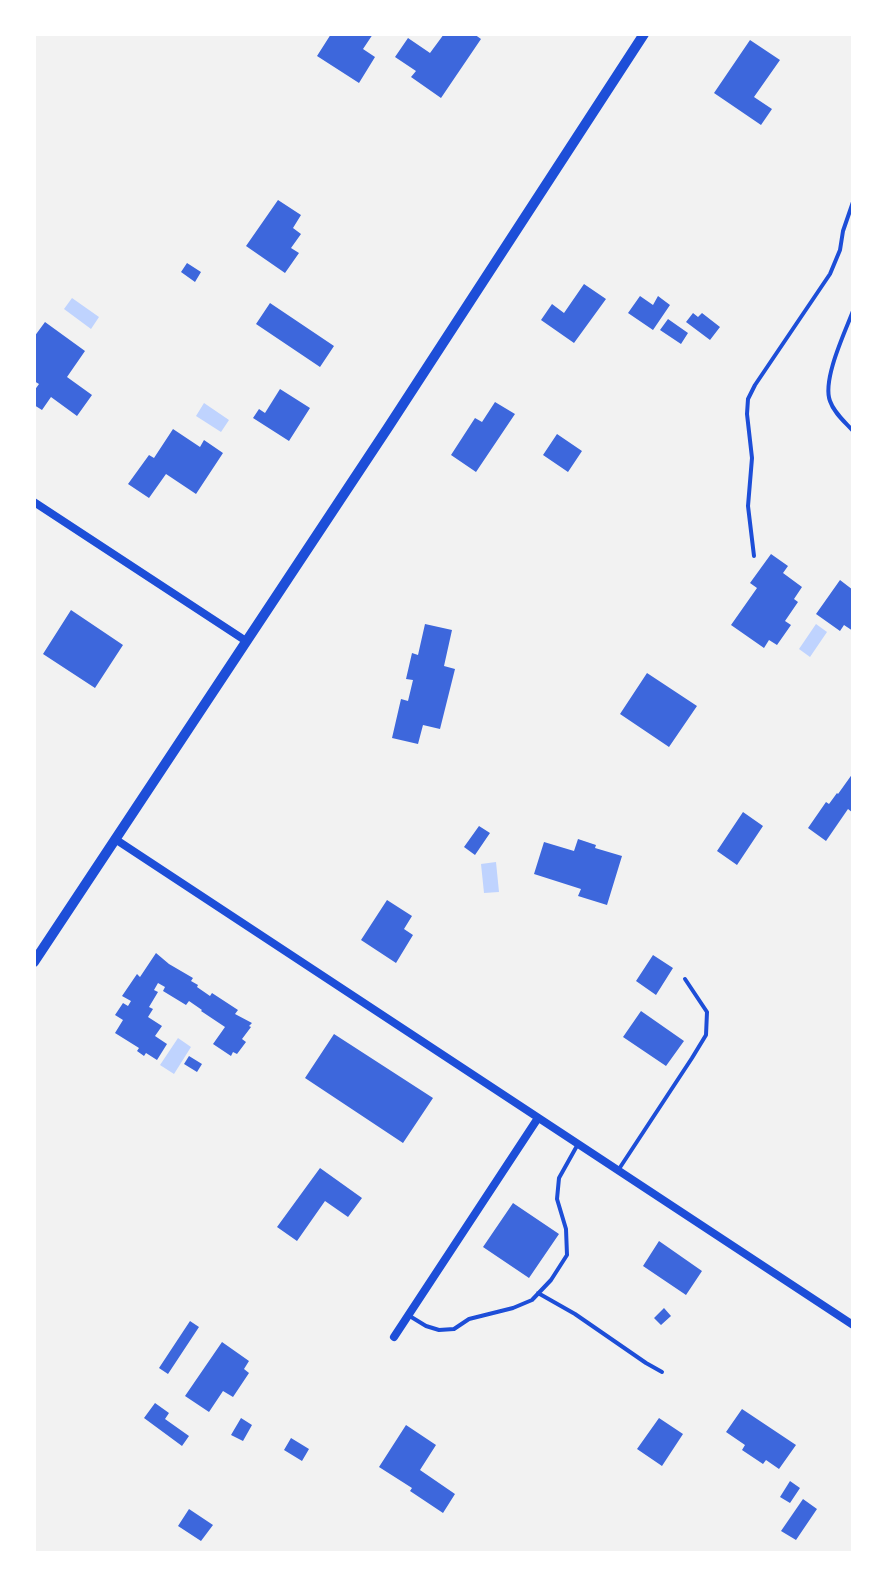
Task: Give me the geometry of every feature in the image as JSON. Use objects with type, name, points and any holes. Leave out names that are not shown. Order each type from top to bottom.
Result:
[{"type":"street","points":[[34,962],[644,34]]},
{"type":"street","points":[[34,502],[246,641]]},
{"type":"street","points":[[115,839],[853,1325]]},
{"type":"street","points":[[394,1337],[538,1118]]},
{"type":"lane","points":[[754,556],[748,506],[752,458],[748,399],[830,274],[853,202]]},
{"type":"lane","points":[[853,311],[832,362],[828,398],[853,431]]},
{"type":"lane","points":[[618,1171],[706,1035],[707,1012],[685,979]]},
{"type":"lane","points":[[408,1315],[439,1330],[454,1329],[469,1319],[532,1300],[551,1280],[567,1255],[566,1229],[557,1199],[559,1178],[578,1144]]},
{"type":"lane","points":[[538,1293],[662,1372]]},
{"type":"water","points":[[72,298],[99,317],[91,329],[64,309]]},
{"type":"water","points":[[204,403],[229,420],[221,432],[196,416]]},
{"type":"water","points":[[816,624],[827,632],[810,657],[799,649]]},
{"type":"water","points":[[496,862],[499,892],[484,893],[481,864]]},
{"type":"water","points":[[178,1038],[191,1047],[174,1074],[160,1065]]},
{"type":"building","points":[[331,34],[373,34],[363,49],[375,57],[359,83],[317,56]]},
{"type":"building","points":[[444,34],[474,34],[481,39],[441,98],[411,77],[416,71],[395,57],[408,38],[430,53]]},
{"type":"building","points":[[750,40],[780,60],[754,97],[772,109],[761,125],[714,93]]},
{"type":"building","points":[[278,200],[301,215],[293,228],[301,234],[291,248],[299,253],[285,273],[246,246]]},
{"type":"building","points":[[187,263],[201,272],[195,282],[181,272]]},
{"type":"building","points":[[584,284],[606,299],[574,343],[541,320],[552,304],[564,313]]},
{"type":"building","points":[[640,296],[653,305],[658,296],[670,305],[653,330],[628,313]]},
{"type":"building","points":[[270,303],[334,346],[320,367],[256,324]]},
{"type":"building","points":[[693,313],[698,317],[702,313],[720,327],[710,340],[686,322]]},
{"type":"building","points":[[668,319],[688,333],[681,344],[660,330]]},
{"type":"building","points":[[45,322],[85,351],[67,377],[92,395],[77,416],[51,397],[42,410],[34,405],[34,391],[39,384],[34,381],[34,337]]},
{"type":"building","points":[[280,389],[310,408],[289,441],[253,418],[259,409],[265,413]]},
{"type":"building","points":[[495,402],[515,414],[476,472],[451,455],[475,418],[482,422]]},
{"type":"building","points":[[173,429],[200,447],[204,440],[223,453],[196,494],[166,474],[149,498],[128,484],[149,455],[154,458]]},
{"type":"building","points":[[557,434],[582,451],[568,472],[543,455]]},
{"type":"building","points":[[771,554],[788,566],[783,573],[802,587],[794,599],[798,602],[785,621],[791,625],[777,645],[769,640],[764,648],[731,625],[757,588],[750,583]]},
{"type":"building","points":[[840,580],[853,590],[853,631],[844,625],[840,631],[816,614]]},
{"type":"building","points":[[71,610],[123,645],[95,688],[43,654]]},
{"type":"building","points":[[425,624],[452,630],[444,666],[455,669],[440,729],[423,725],[418,744],[392,738],[401,699],[408,701],[413,680],[406,679],[412,653],[418,655]]},
{"type":"building","points":[[647,673],[697,706],[669,747],[620,714]]},
{"type":"building","points":[[853,773],[853,813],[848,809],[826,841],[808,828],[826,802],[829,804]]},
{"type":"building","points":[[743,812],[763,826],[737,865],[717,851]]},
{"type":"building","points":[[479,826],[490,833],[475,855],[464,847]]},
{"type":"building","points":[[578,839],[622,856],[607,905],[578,896],[581,889],[534,874],[544,842],[574,851]]},
{"type":"building","points":[[387,900],[412,916],[404,929],[413,935],[396,963],[361,940]]},
{"type":"building","points":[[156,953],[193,978],[191,981],[197,987],[238,1010],[235,1014],[252,1023],[242,1039],[246,1042],[237,1054],[233,1052],[231,1056],[213,1044],[225,1027],[189,1001],[186,1005],[163,991],[165,987],[158,983],[154,990],[158,992],[149,1007],[153,1009],[148,1017],[162,1026],[155,1036],[167,1044],[157,1060],[146,1053],[144,1056],[137,1051],[139,1048],[115,1033],[123,1020],[115,1015],[123,1003],[128,1006],[131,1001],[122,996]]},
{"type":"building","points":[[653,955],[673,968],[656,995],[636,981]]},
{"type":"building","points":[[641,1011],[684,1041],[666,1066],[623,1037]]},
{"type":"building","points":[[334,1034],[433,1098],[403,1143],[305,1078]]},
{"type":"building","points":[[189,1056],[202,1064],[197,1072],[184,1064]]},
{"type":"building","points":[[320,1168],[362,1198],[348,1217],[325,1201],[297,1241],[277,1227]]},
{"type":"building","points":[[513,1203],[559,1234],[529,1278],[483,1247]]},
{"type":"building","points":[[659,1241],[702,1271],[686,1295],[643,1266]]},
{"type":"building","points":[[664,1308],[671,1316],[661,1325],[654,1318]]},
{"type":"building","points":[[190,1321],[199,1327],[168,1374],[159,1368]]},
{"type":"building","points":[[222,1342],[249,1361],[244,1369],[249,1373],[233,1397],[223,1391],[209,1412],[185,1396]]},
{"type":"building","points":[[155,1403],[169,1413],[165,1419],[189,1436],[182,1446],[144,1418]]},
{"type":"building","points":[[742,1409],[796,1445],[779,1469],[766,1460],[763,1464],[742,1450],[745,1445],[726,1432]]},
{"type":"building","points":[[241,1418],[252,1425],[243,1441],[231,1435]]},
{"type":"building","points":[[659,1418],[683,1434],[662,1466],[637,1449]]},
{"type":"building","points":[[406,1425],[436,1445],[420,1470],[455,1494],[443,1513],[379,1467]]},
{"type":"building","points":[[291,1438],[309,1449],[302,1461],[284,1450]]},
{"type":"building","points":[[790,1481],[800,1488],[790,1503],[780,1497]]},
{"type":"building","points":[[803,1499],[817,1509],[796,1540],[781,1531]]},
{"type":"building","points":[[189,1509],[213,1525],[201,1541],[178,1526]]}]
